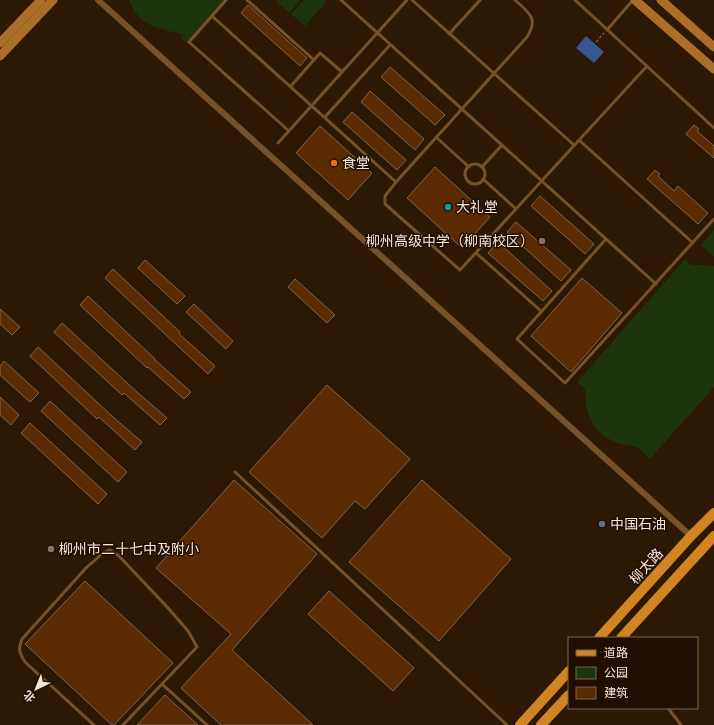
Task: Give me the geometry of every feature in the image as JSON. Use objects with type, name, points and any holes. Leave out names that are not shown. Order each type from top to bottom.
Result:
[{"type":"main road","points":[[0,44],[41,0]]},
{"type":"main road","points":[[0,56],[53,0]]},
{"type":"main road","points":[[634,0],[714,70]]},
{"type":"main road","points":[[661,0],[714,47]]},
{"type":"main road","name":"柳太路","points":[[600,637],[691,536],[714,513]]},
{"type":"main road","points":[[622,637],[714,536]]},
{"type":"main road","points":[[520,725],[568,672]]},
{"type":"main road","points":[[541,725],[568,696]]},
{"type":"street","points":[[98,0],[691,536]]},
{"type":"lane","points":[[226,0],[189,42],[289,131]]},
{"type":"lane","points":[[247,0],[314,60]]},
{"type":"lane","points":[[341,0],[656,284]]},
{"type":"lane","points":[[278,143],[407,0]]},
{"type":"lane","points":[[412,0],[574,145]]},
{"type":"lane","points":[[449,34],[480,0]]},
{"type":"lane","points":[[515,0],[530,14],[533,21],[531,31],[385,196],[386,204],[460,270],[646,66]]},
{"type":"lane","points":[[575,0],[714,128]]},
{"type":"lane","points":[[607,30],[634,0]]},
{"type":"lane","points":[[212,16],[396,182]]},
{"type":"lane","points":[[325,117],[390,45]]},
{"type":"lane","points":[[291,86],[320,53],[342,72]]},
{"type":"lane","points":[[436,137],[469,167]]},
{"type":"lane","points":[[579,140],[693,243]]},
{"type":"lane","points":[[482,167],[502,145]]},
{"type":"lane","points":[[475,164],[482,167],[485,171],[484,180],[478,184],[468,181],[466,172],[469,167],[475,164]]},
{"type":"lane","points":[[484,180],[516,209]]},
{"type":"lane","points":[[606,239],[517,339],[565,383],[714,219]]},
{"type":"lane","points":[[476,253],[541,311]]},
{"type":"lane","points":[[235,472],[507,725]]},
{"type":"lane","points":[[94,725],[25,662],[20,654],[19,647],[22,639],[86,568],[103,553],[110,550],[119,556],[169,609],[188,631],[197,647],[123,725]]},
{"type":"lane","points":[[162,684],[206,725]]},
{"type":"lane","points":[[669,709],[681,725]]},
{"type":"path","points":[[596,42],[607,30]]},
{"type":"green space","points":[[129,0],[228,0],[189,45],[181,38],[184,34],[167,31],[144,21],[133,9]]},
{"type":"green space","points":[[300,0],[289,13],[276,1]]},
{"type":"green space","points":[[304,0],[324,0],[326,2],[305,26],[291,14]]},
{"type":"green space","points":[[714,230],[714,257],[701,245]]},
{"type":"green space","points":[[685,259],[691,265],[714,266],[714,387],[650,459],[638,448],[620,444],[603,435],[597,429],[592,422],[586,406],[585,389],[577,382]]},
{"type":"water","points":[[586,36],[604,52],[594,63],[576,48]]},
{"type":"building","points":[[248,5],[307,58],[300,66],[241,13]]},
{"type":"building","points":[[390,67],[445,115],[435,125],[381,77]]},
{"type":"building","points":[[370,91],[424,139],[415,150],[361,102]]},
{"type":"building","points":[[352,112],[406,160],[397,170],[343,122]]},
{"type":"building","points":[[694,125],[699,129],[697,131],[714,146],[714,158],[686,134]]},
{"type":"building","name":"食堂","points":[[320,126],[372,173],[348,200],[296,153]]},
{"type":"building","name":"大礼堂","points":[[435,167],[490,217],[462,248],[407,198]]},
{"type":"building","points":[[655,170],[660,174],[658,176],[674,191],[678,186],[708,213],[698,224],[647,179]]},
{"type":"building","points":[[540,196],[594,244],[585,254],[531,206]]},
{"type":"building","points":[[516,222],[571,270],[561,281],[507,232]]},
{"type":"building","points":[[498,242],[552,291],[543,301],[488,253]]},
{"type":"building","points":[[145,260],[185,296],[177,304],[138,268]]},
{"type":"building","points":[[113,269],[180,332],[179,334],[215,366],[208,374],[105,278]]},
{"type":"building","points":[[582,278],[622,313],[571,372],[531,336]]},
{"type":"building","points":[[295,279],[335,315],[327,323],[288,287]]},
{"type":"building","points":[[88,296],[191,392],[184,399],[148,367],[147,368],[80,305]]},
{"type":"building","points":[[194,304],[233,341],[226,349],[186,312]]},
{"type":"building","points":[[0,309],[20,327],[12,335],[0,324]]},
{"type":"building","points":[[62,323],[167,418],[160,425],[124,393],[122,395],[54,332]]},
{"type":"building","points":[[38,347],[142,442],[135,450],[99,417],[97,419],[30,356]]},
{"type":"building","points":[[4,361],[39,393],[30,402],[0,375],[0,366]]},
{"type":"building","points":[[327,385],[410,459],[365,509],[355,501],[322,538],[249,472]]},
{"type":"building","points":[[0,397],[19,415],[11,425],[0,415]]},
{"type":"building","points":[[50,401],[127,472],[118,482],[41,411]]},
{"type":"building","points":[[30,423],[107,494],[98,504],[21,433]]},
{"type":"building","points":[[234,480],[317,554],[232,650],[313,725],[221,725],[181,688],[231,634],[156,568]]},
{"type":"building","points":[[422,480],[511,559],[439,641],[349,562]]},
{"type":"building","points":[[85,581],[173,663],[114,725],[112,725],[25,644]]},
{"type":"building","points":[[329,591],[414,668],[393,691],[308,614]]},
{"type":"building","points":[[165,695],[198,725],[137,725]]},
{"type":"place","name":"食堂","points":[[334,163]]},
{"type":"place","name":"大礼堂","points":[[448,207]]},
{"type":"place","name":"柳州高级中学（柳南校区）","points":[[542,241]]},
{"type":"place","name":"中国石油","points":[[602,524]]},
{"type":"place","name":"柳州市二十七中及附小","points":[[51,549]]}]
